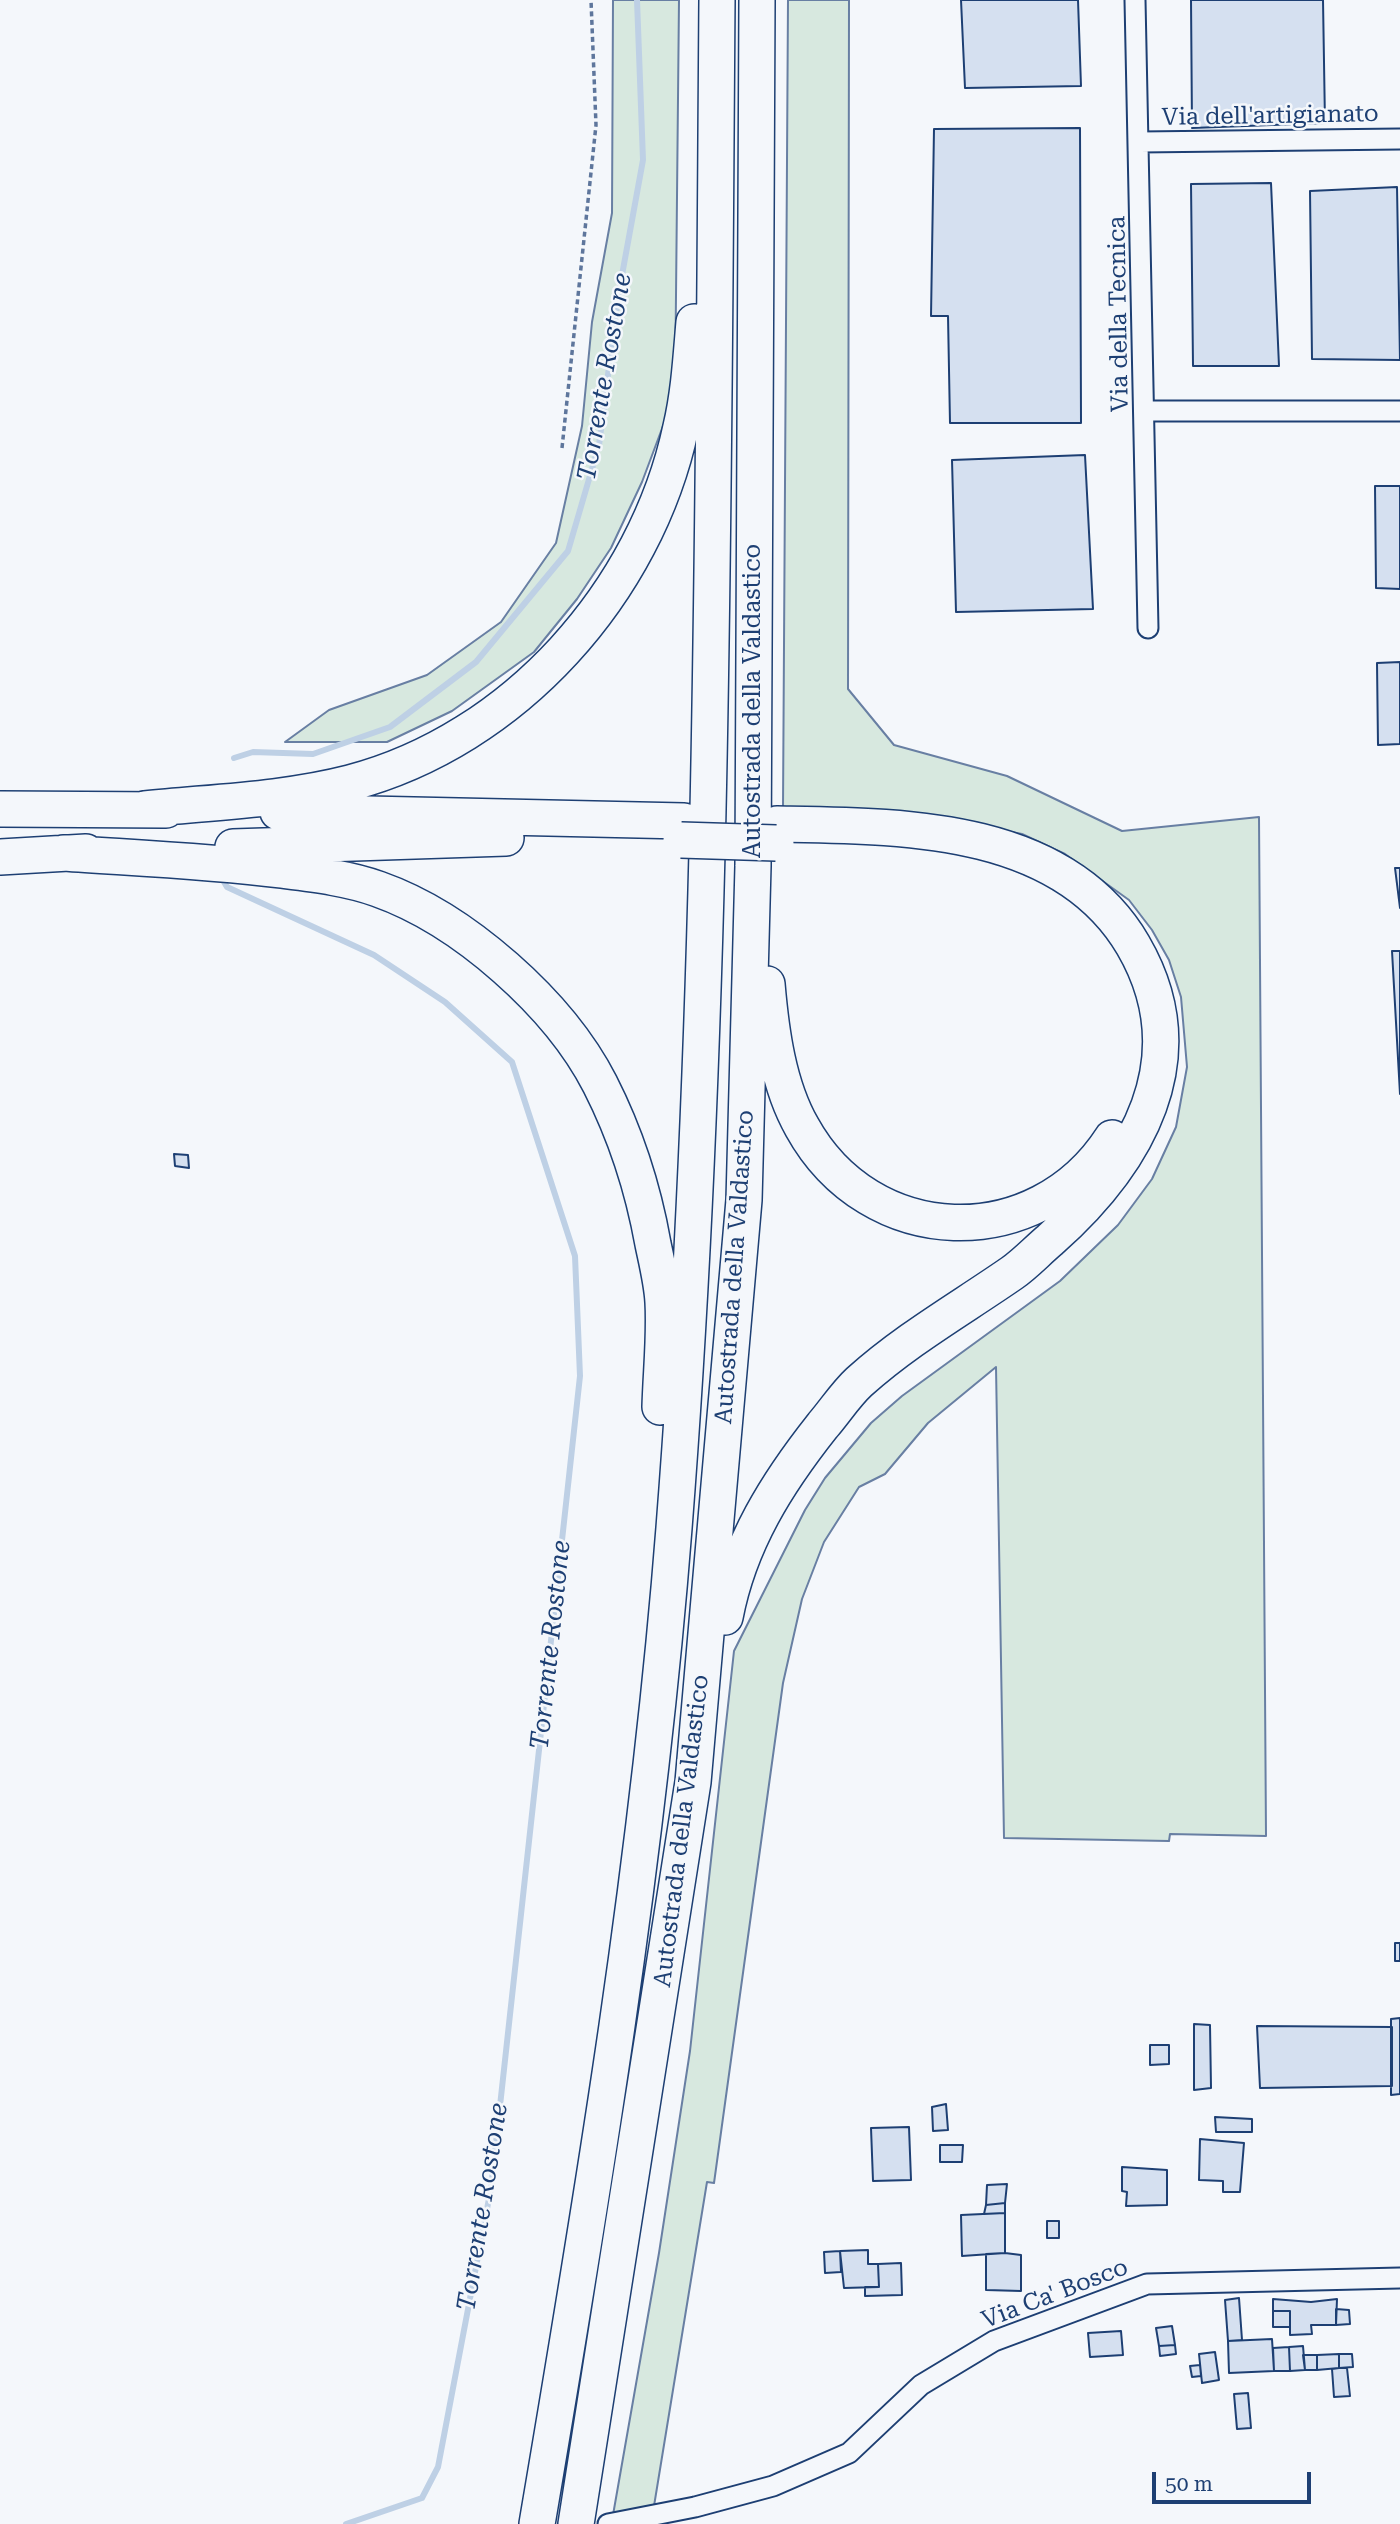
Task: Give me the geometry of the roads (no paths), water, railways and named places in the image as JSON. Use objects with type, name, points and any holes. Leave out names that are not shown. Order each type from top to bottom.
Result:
[{"type":"highway","points":[[145,809],[293,794],[351,782],[404,765],[442,747],[516,697],[546,670],[602,603],[641,537],[671,464],[681,427],[696,301],[697,0]]},
{"type":"highway","name":"Autostrada della Valdastico","points":[[537,2524],[607,2100],[647,1794],[675,1520],[700,1091],[712,709],[717,0]]},
{"type":"highway","name":"Autostrada della Valdastico","points":[[576,2524],[693,1782],[744,1200],[769,844],[757,0]]},
{"type":"highway","points":[[0,809],[145,809],[682,831],[769,844],[898,847],[984,860],[1036,880],[1079,910],[1099,930],[1124,971],[1137,1005],[1141,1063],[1138,1087],[1111,1140],[1073,1184],[1053,1197],[1006,1217],[953,1223],[916,1218],[884,1207],[863,1194],[830,1165],[802,1127],[785,1085],[770,1014],[769,844]]},
{"type":"highway","points":[[0,857],[682,831]]},
{"type":"highway","points":[[693,1782],[731,1586],[755,1522],[798,1456],[857,1384],[927,1327],[1014,1272],[1083,1211],[1106,1185],[1135,1139],[1153,1097],[1161,1052],[1162,1027],[1154,995],[1130,940],[1095,898],[1054,871],[1006,848],[951,833],[769,844]]},
{"type":"highway","points":[[64,853],[240,865],[312,874],[377,888],[443,920],[480,946],[515,976],[562,1028],[599,1082],[628,1145],[639,1182],[663,1300],[647,1794]]},
{"type":"street","name":"Via della Tecnica","points":[[1135,0],[1148,628]]},
{"type":"street","name":"Via dell'artigianato","points":[[1140,142],[1400,139]]},
{"type":"street","points":[[1145,411],[1400,411]]},
{"type":"street","name":"Via Ca' Bosco","points":[[608,2524],[695,2507],[773,2486],[849,2453],[921,2385],[994,2341],[1147,2284],[1400,2277]]},
{"type":"waterway","name":"Torrente Rostone","points":[[234,758],[253,752],[313,754],[390,727],[476,662],[568,551],[599,445],[618,297],[643,160],[637,0]]},
{"type":"waterway","name":"Torrente Rostone","points":[[220,875],[227,887],[374,955],[445,1002],[512,1062],[575,1256],[580,1376],[491,2188],[438,2467],[422,2498],[346,2524]]}]
